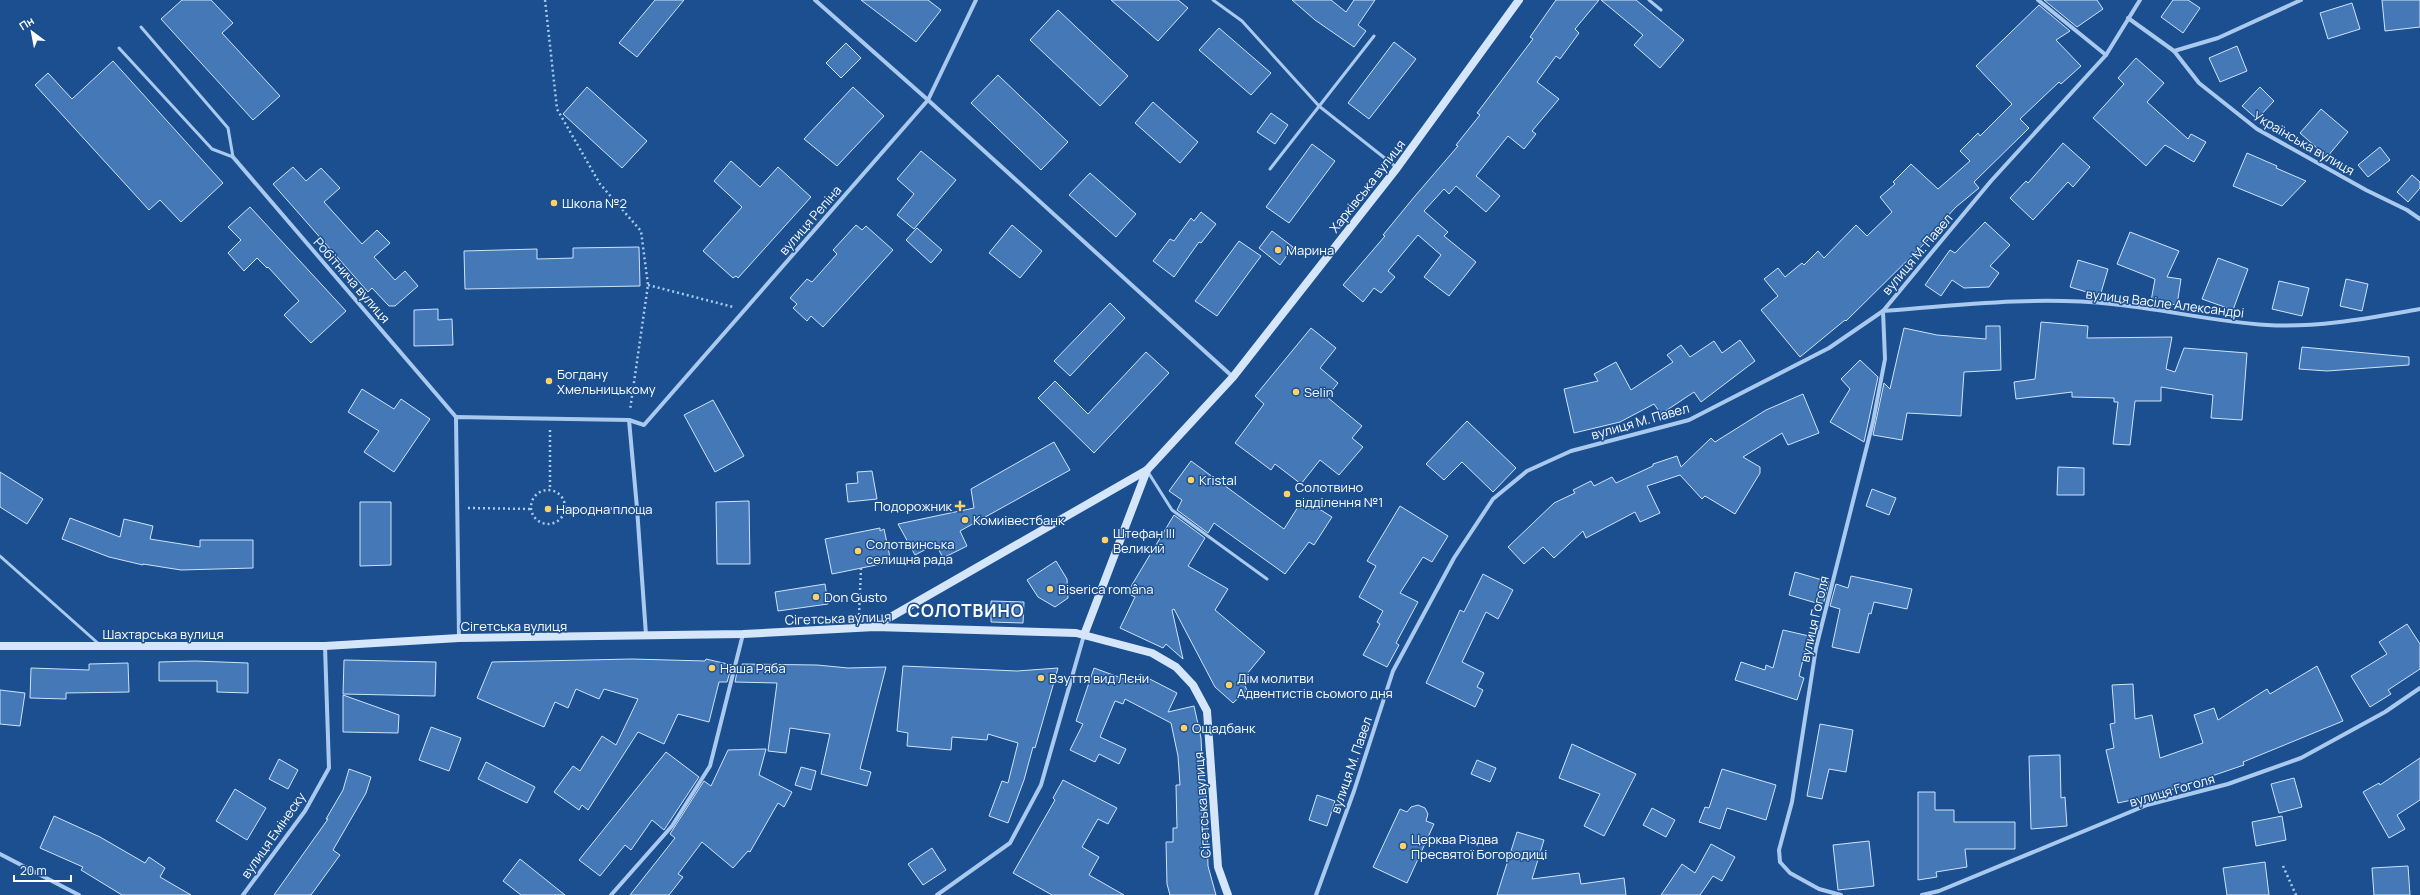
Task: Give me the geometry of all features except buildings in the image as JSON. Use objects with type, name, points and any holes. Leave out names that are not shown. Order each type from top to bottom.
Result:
[{"type":"street","points":[[815,0],[928,100],[1233,377]]},
{"type":"street","name":"вулиця Репіна","points":[[629,420],[644,425],[928,100],[976,0]]},
{"type":"street","name":"Харківська вулиця","points":[[875,627],[1147,470],[1233,377],[1397,168],[1519,0]]},
{"type":"street","points":[[2038,0],[2106,55]]},
{"type":"street","name":"вулиця М. Павел","points":[[1316,895],[1354,791],[1394,671],[1454,558],[1493,500],[1528,471],[1571,451],[1689,420],[1829,348],[1883,311],[1991,181],[2106,55],[2140,0]]},
{"type":"street","points":[[2174,51],[2218,38],[2302,0]]},
{"type":"street","name":"Українська вулиця","points":[[2128,18],[2174,51],[2199,83],[2257,129],[2366,190],[2407,210],[2420,219]]},
{"type":"street","name":"Робітнича вулиця","points":[[233,156],[456,417]]},
{"type":"street","name":"вулиця Васіле Александрі","points":[[1883,311],[2039,300],[2112,304],[2201,319],[2268,325],[2338,323],[2420,309]]},
{"type":"street","name":"вулиця Гоголя","points":[[1841,895],[1819,889],[1790,873],[1780,862],[1779,850],[1792,802],[1816,648],[1873,422],[1885,359],[1883,311]]},
{"type":"street","points":[[459,638],[456,417],[629,420],[646,637]]},
{"type":"street","name":"Харківська вулиця","points":[[1084,636],[1147,470]]},
{"type":"street","name":"Сігетська вулиця","points":[[325,646],[459,638],[646,637],[743,634],[875,627],[1076,633],[1152,653],[1176,667],[1193,684],[1207,711],[1218,867],[1228,895]]},
{"type":"street","points":[[611,895],[672,826],[710,766],[743,634]]},
{"type":"street","points":[[937,895],[1010,843],[1041,785],[1084,636]]},
{"type":"street","name":"Шахтарська вулиця","points":[[0,646],[325,646]]},
{"type":"street","name":"вулиця Емінеску","points":[[243,895],[305,811],[329,768],[325,646]]},
{"type":"street","name":"вулиця Гоголя","points":[[1922,895],[1939,890],[2148,805],[2228,784],[2302,758],[2385,712],[2420,688]]},
{"type":"street","points":[[0,854],[79,895]]},
{"type":"lane","points":[[1213,0],[1242,21],[1320,106],[1397,168]]},
{"type":"lane","points":[[1649,0],[1661,10]]},
{"type":"lane","points":[[118,48],[212,149],[233,156],[228,128],[141,27]]},
{"type":"lane","points":[[1270,169],[1374,36]]},
{"type":"lane","points":[[1147,470],[1172,510],[1267,578]]},
{"type":"lane","points":[[0,556],[101,646]]},
{"type":"path","points":[[545,0],[557,109],[600,184],[641,231],[648,285],[629,420]]},
{"type":"path","points":[[648,285],[745,310]]},
{"type":"path","points":[[550,419],[550,490]]},
{"type":"path","points":[[550,490],[563,499],[565,510],[560,519],[549,524],[538,521],[531,509],[536,495],[550,490]]},
{"type":"path","points":[[458,508],[531,509]]},
{"type":"path","points":[[565,510],[637,508]]},
{"type":"path","points":[[859,612],[861,568]]},
{"type":"path","points":[[2283,866],[2296,895]]},
{"type":"place","name":"Школа №2","points":[[554,203]]},
{"type":"place","name":"Марина","points":[[1278,250]]},
{"type":"place","name":"Богдану Хмельницькому","points":[[549,381]]},
{"type":"place","name":"Selin","points":[[1296,392]]},
{"type":"place","name":"Kristal","points":[[1191,480]]},
{"type":"place","name":"Солотвино відділення №1","points":[[1287,494]]},
{"type":"place","name":"Подорожник","points":[[960,506]]},
{"type":"place","name":"Народна площа","points":[[548,509]]},
{"type":"place","name":"Комиівестбанк","points":[[965,520]]},
{"type":"place","name":"Штефан III Великий","points":[[1105,540]]},
{"type":"place","name":"Солотвинська селищна рада","points":[[858,551]]},
{"type":"place","name":"Biserica româna","points":[[1050,589]]},
{"type":"place","name":"Don Gusto","points":[[816,597]]},
{"type":"place","name":"Наша Ряба","points":[[712,668]]},
{"type":"place","name":"Взуття вид Лєни","points":[[1041,678]]},
{"type":"place","name":"Дім молитви Адвентистів сьомого дня","points":[[1229,685]]},
{"type":"place","name":"Ощадбанк","points":[[1184,728]]},
{"type":"place","name":"Церква Різдва Пресвятої Богородиці","points":[[1403,846]]},
{"type":"district","name":"СОЛОТВИНО","points":[[966,610]]}]
